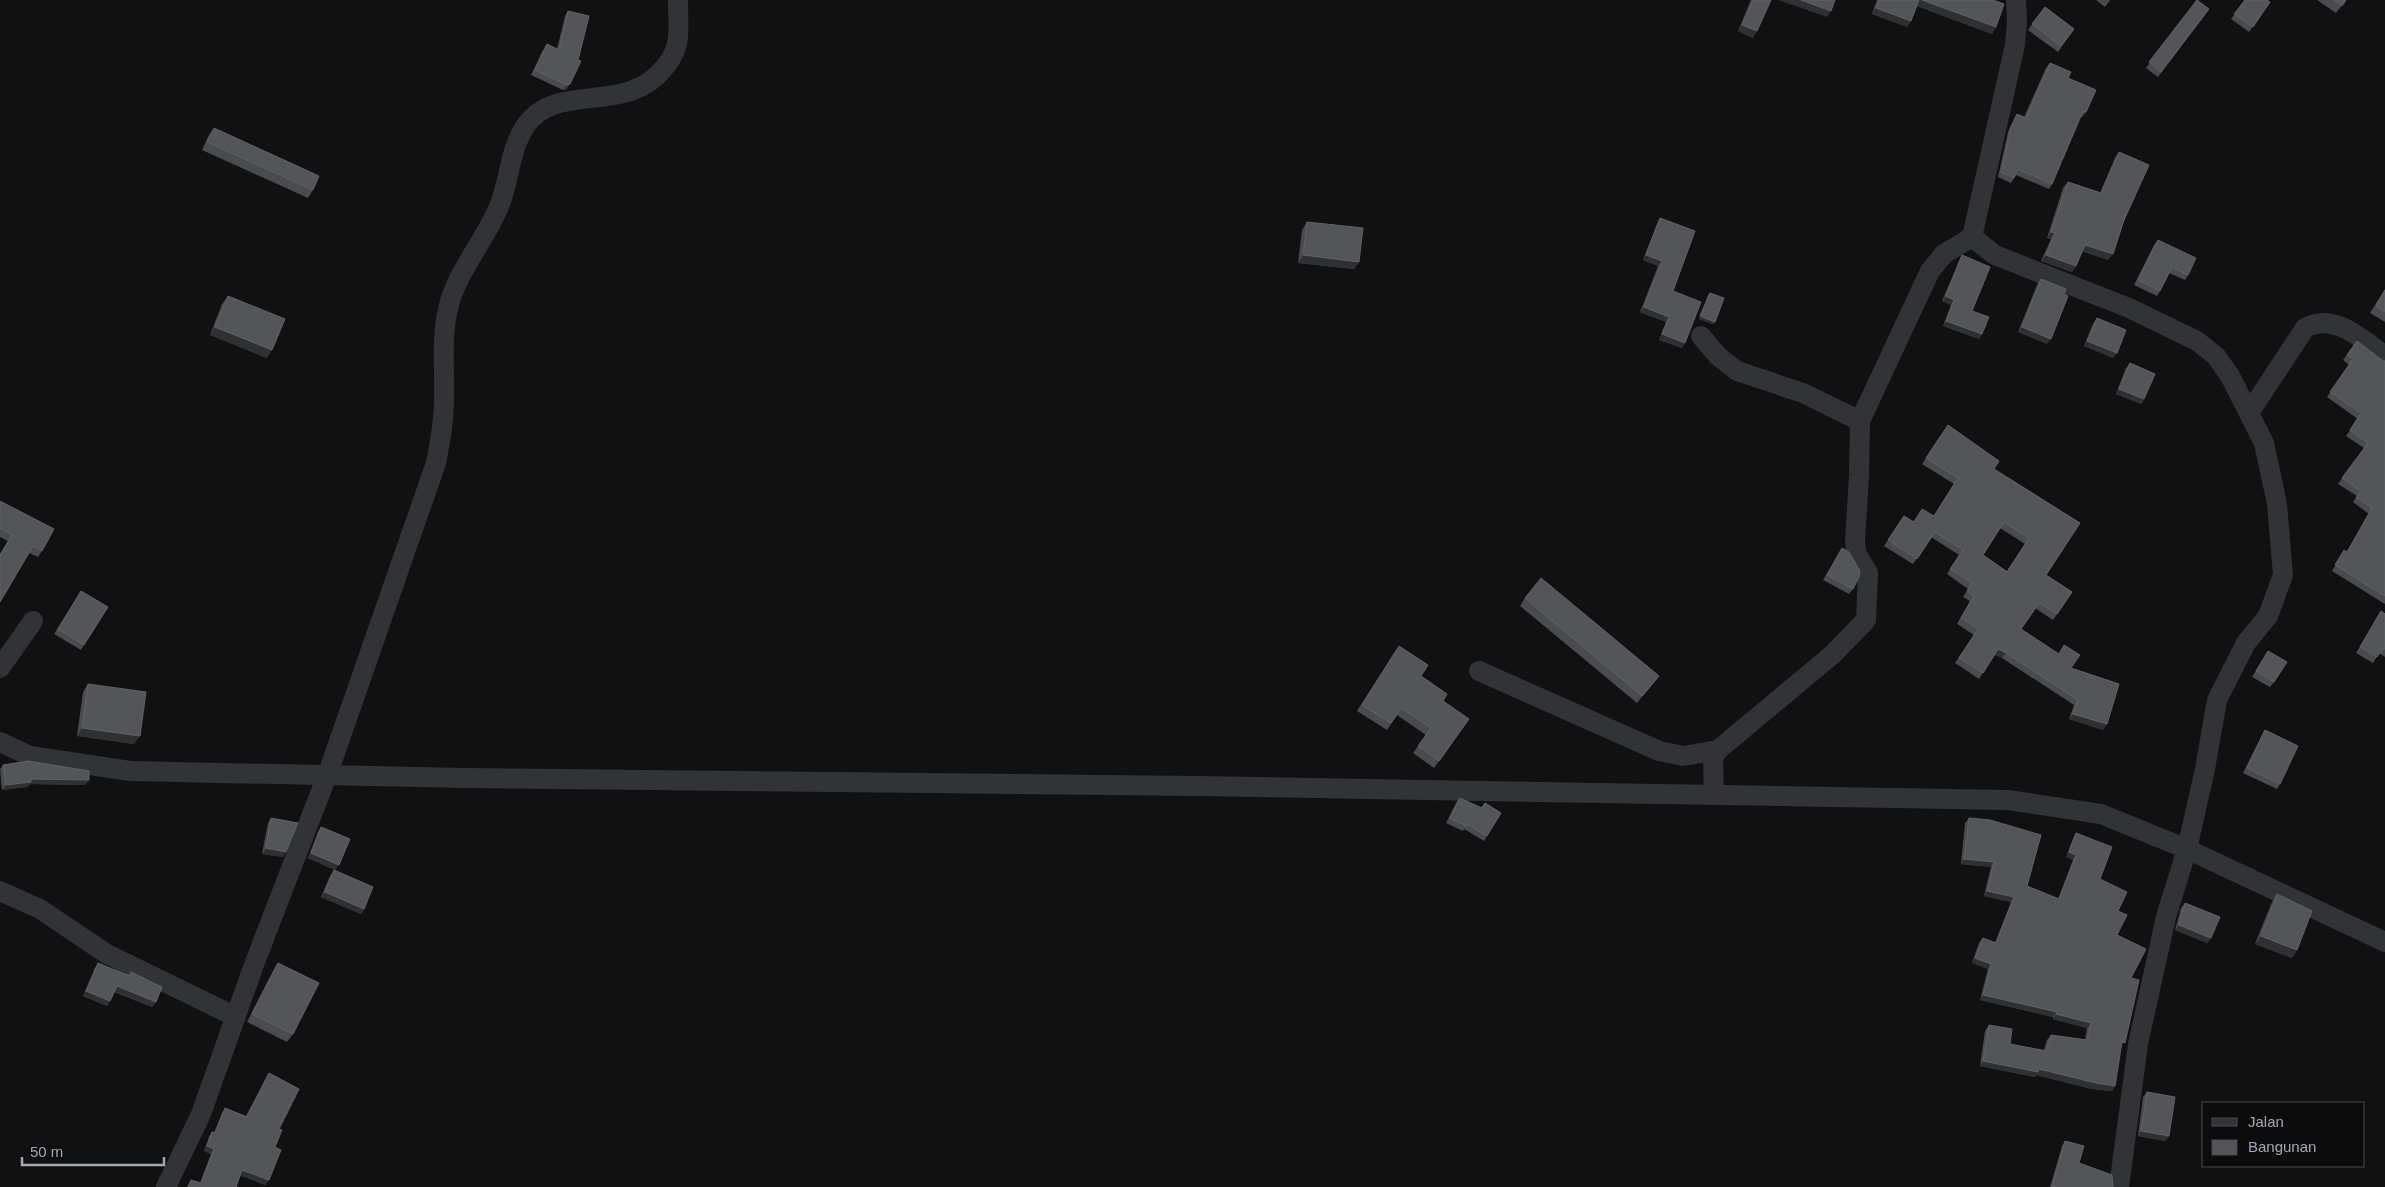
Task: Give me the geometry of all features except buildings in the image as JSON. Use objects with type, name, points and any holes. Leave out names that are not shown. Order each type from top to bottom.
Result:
[{"type":"street","points":[[166,1187],[201,1114],[328,774],[436,463],[443,427],[444,339],[448,308],[463,272],[500,204],[516,145],[526,125],[537,114],[555,103],[598,99],[634,92],[658,76],[670,60],[678,40],[678,0]]},
{"type":"street","points":[[1714,794],[1713,758],[1718,750],[1833,654],[1866,620],[1868,573],[1856,553],[1855,541],[1860,421],[1930,271],[1944,254],[1972,237],[2015,45],[2016,0]]},
{"type":"street","points":[[1972,237],[1995,255],[2129,308],[2196,340],[2216,356],[2230,376],[2264,443],[2277,504],[2283,575],[2268,616],[2246,643],[2217,700],[2205,769],[2186,849],[2166,916],[2138,1044],[2119,1187]]},
{"type":"street","points":[[2249,412],[2304,328],[2313,324],[2336,325],[2351,331],[2385,356]]},
{"type":"street","points":[[1702,336],[1718,356],[1737,371],[1802,393],[1860,421]]},
{"type":"street","points":[[0,668],[33,621]]},
{"type":"street","points":[[1479,671],[1659,752],[1683,756],[1718,750]]},
{"type":"street","points":[[0,742],[30,756],[130,771],[465,778],[1714,794],[2008,800],[2101,814],[2186,849],[2385,942]]},
{"type":"street","points":[[0,891],[40,909],[107,954],[236,1017]]}]
